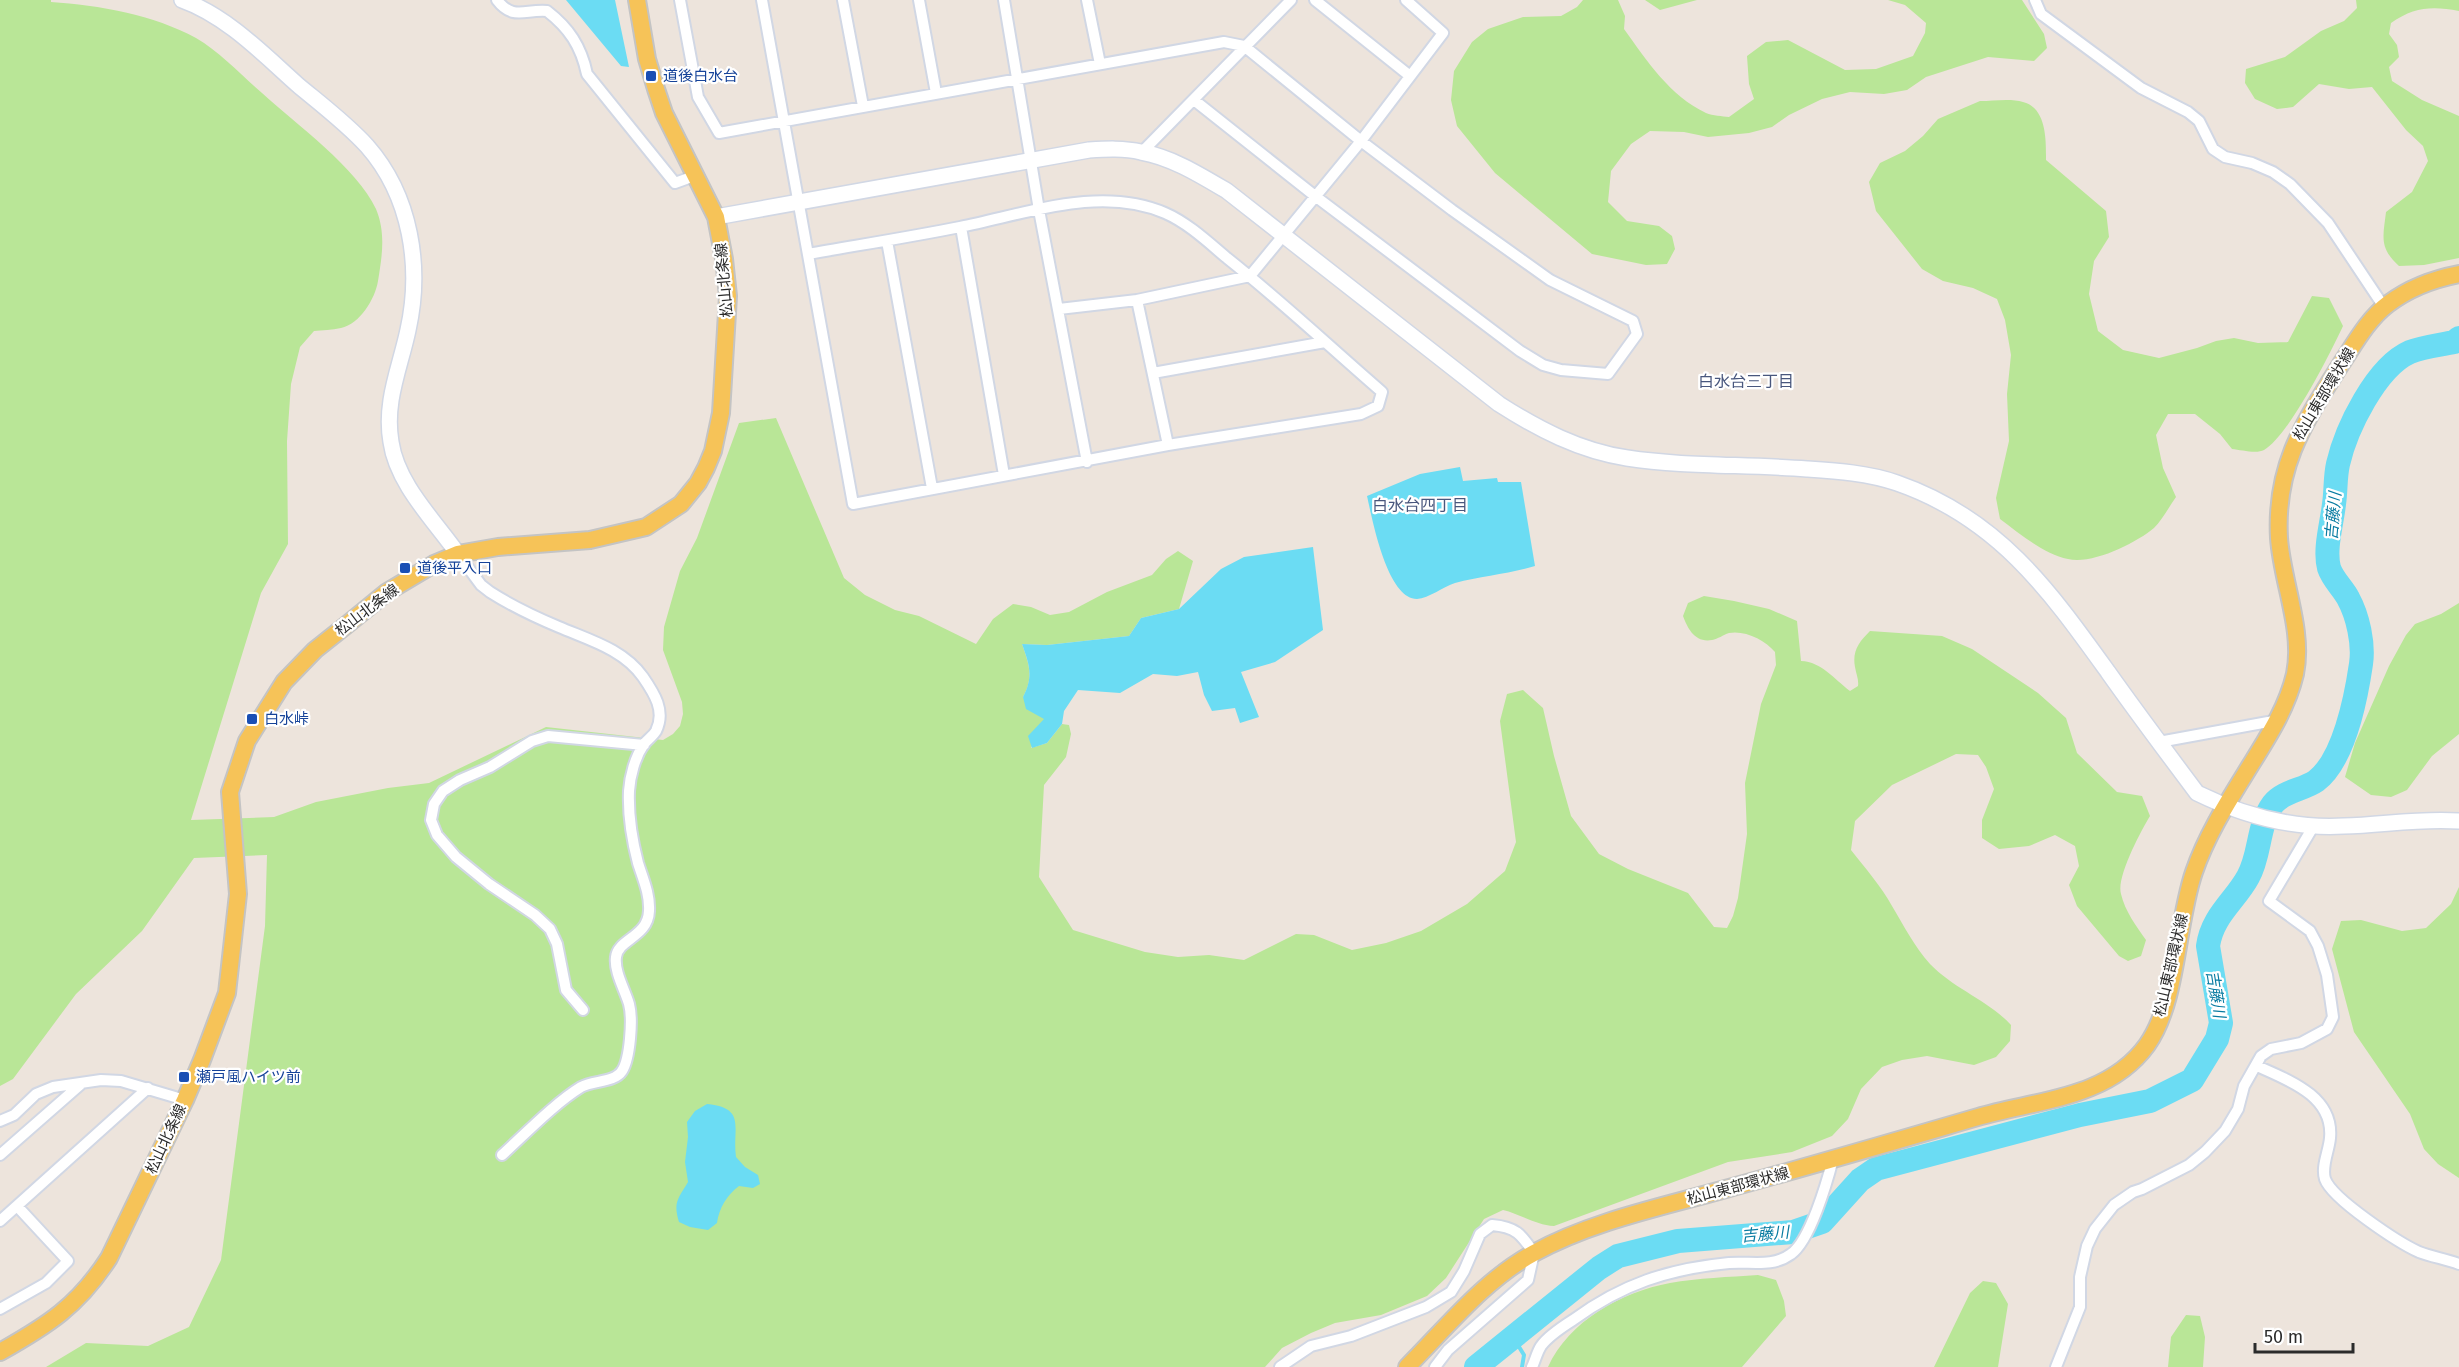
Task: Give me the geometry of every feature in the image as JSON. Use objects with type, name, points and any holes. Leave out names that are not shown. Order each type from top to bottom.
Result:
[{"type":"main road","name":"松山北条線","points":[[0,1352],[47,1325],[86,1292],[109,1258],[185,1100],[227,993],[238,894],[230,792],[248,741],[284,682],[315,650],[387,592],[435,564],[458,554],[498,547],[590,540],[631,533],[646,527],[670,513],[694,489],[713,451],[722,402],[728,296],[716,217],[664,113],[647,59],[637,0]]},
{"type":"main road","name":"松山東部環状線","points":[[1407,1367],[1494,1281],[1534,1253],[1621,1218],[1993,1113],[2074,1094],[2104,1083],[2131,1065],[2150,1042],[2161,1017],[2193,874],[2208,837],[2279,720],[2296,670],[2297,646],[2279,538],[2279,507],[2284,473],[2295,440],[2361,333],[2384,307],[2407,291],[2459,274]]},
{"type":"street","points":[[182,0],[205,11],[228,27],[350,129],[368,147],[386,173],[399,199],[408,221],[413,246],[414,292],[408,332],[391,391],[388,419],[391,444],[404,478],[481,585],[490,592],[557,626],[608,647],[642,675],[660,706],[660,722],[655,733],[644,744],[634,765],[629,790],[634,847],[648,894],[649,913],[645,926],[636,937],[619,948],[615,957],[630,1007],[631,1023],[627,1059],[617,1076],[596,1081],[574,1092],[502,1155]]},
{"type":"street","points":[[497,0],[511,13],[547,11],[557,18],[569,30],[583,53],[587,74],[675,183],[697,175]]},
{"type":"street","points":[[680,0],[698,97],[719,133],[1224,42],[1244,46],[1361,141],[1452,210],[1550,280],[1633,321],[1637,334],[1608,374],[1562,370],[1544,365],[1520,351],[1315,196],[1194,100]]},
{"type":"street","points":[[762,0],[853,504],[1004,475],[1361,414],[1378,406],[1382,392],[1250,276],[1188,226],[1166,213],[1138,204],[1113,200],[1078,203],[887,241],[808,254]]},
{"type":"street","points":[[843,0],[863,106]]},
{"type":"street","points":[[919,0],[936,93]]},
{"type":"street","points":[[1004,0],[1039,210],[1087,462]]},
{"type":"street","points":[[1087,0],[1100,64]]},
{"type":"street","points":[[1142,152],[1291,0]]},
{"type":"street","points":[[1315,0],[1410,76]]},
{"type":"street","points":[[1059,309],[1137,300],[1250,276],[1361,141],[1443,33],[1406,0]]},
{"type":"street","points":[[2035,0],[2041,14],[2141,88],[2187,112],[2199,121],[2213,149],[2225,157],[2252,163],[2273,172],[2290,184],[2328,223],[2384,307]]},
{"type":"street","points":[[716,217],[1089,150],[1142,152],[1196,172],[1227,190],[1498,404],[1562,439],[1624,458],[1655,462],[1778,466],[1858,474],[1896,483],[1941,502],[1988,533],[2030,569],[2049,591],[2197,793],[2225,807],[2286,823],[2313,827],[2389,821],[2459,821]]},
{"type":"street","points":[[961,227],[1004,475]]},
{"type":"street","points":[[887,241],[932,488]]},
{"type":"street","points":[[1137,300],[1168,446]]},
{"type":"street","points":[[1153,374],[1324,342]]},
{"type":"street","points":[[2159,742],[2279,720]]},
{"type":"street","points":[[582,1010],[566,990],[557,944],[550,929],[535,915],[489,884],[456,857],[437,835],[431,820],[434,804],[443,791],[460,780],[490,767],[532,741],[548,736],[644,744]]},
{"type":"street","points":[[2056,1367],[2080,1307],[2080,1277],[2087,1246],[2095,1229],[2114,1205],[2133,1192],[2189,1165],[2205,1152],[2224,1131],[2238,1109],[2244,1086],[2261,1056],[2271,1049],[2301,1043],[2326,1029],[2333,1017],[2327,975],[2318,946],[2310,931],[2269,901],[2313,827]]},
{"type":"street","points":[[2257,1066],[2298,1084],[2325,1110],[2331,1136],[2324,1166],[2325,1178],[2331,1189],[2385,1233],[2420,1252],[2459,1264]]},
{"type":"street","points":[[0,1121],[14,1115],[36,1094],[53,1087],[100,1080],[121,1081],[185,1100]]},
{"type":"street","points":[[0,1155],[81,1084]]},
{"type":"street","points":[[0,1221],[148,1088]]},
{"type":"street","points":[[1532,1367],[1541,1346],[1558,1330],[1600,1300],[1625,1287],[1665,1274],[1730,1263],[1766,1263],[1782,1260],[1793,1253],[1802,1242],[1825,1190],[1833,1159]]},
{"type":"street","points":[[0,1309],[46,1283],[68,1261],[17,1206]]},
{"type":"street","points":[[1280,1367],[1311,1346],[1351,1336],[1426,1307],[1451,1292],[1464,1271],[1480,1234],[1492,1225],[1508,1226],[1521,1235],[1534,1253],[1528,1280],[1448,1350],[1436,1367]]},
{"type":"green space","points":[[0,0],[51,0],[51,2],[126,12],[162,23],[196,38],[222,57],[341,162],[367,194],[379,218],[382,254],[376,288],[366,310],[348,326],[314,331],[300,347],[291,384],[287,441],[288,544],[261,593],[191,820],[274,817],[316,802],[388,788],[429,783],[546,727],[663,740],[673,734],[680,726],[683,714],[682,702],[663,650],[664,627],[680,571],[697,538],[739,423],[776,418],[844,578],[865,595],[895,610],[919,616],[976,644],[993,619],[1013,604],[1031,607],[1050,615],[1069,612],[1107,592],[1152,575],[1166,559],[1178,551],[1193,561],[1179,609],[1141,618],[1129,636],[1047,645],[1022,644],[1029,670],[1028,683],[1023,697],[1045,719],[1031,748],[1047,743],[1062,724],[1069,725],[1071,734],[1066,757],[1044,785],[1039,877],[1073,930],[1145,952],[1178,957],[1209,955],[1244,960],[1296,934],[1314,935],[1352,950],[1386,943],[1421,931],[1467,904],[1505,871],[1516,842],[1500,721],[1507,694],[1523,690],[1543,708],[1571,816],[1599,854],[1628,869],[1688,893],[1714,927],[1727,928],[1738,898],[1747,834],[1745,783],[1761,704],[1776,665],[1775,652],[1754,637],[1735,632],[1706,640],[1693,634],[1683,616],[1688,603],[1704,596],[1769,609],[1797,621],[1801,661],[1822,668],[1850,691],[1858,686],[1854,661],[1856,651],[1870,631],[1942,636],[1972,649],[2038,693],[2066,718],[2077,753],[2117,792],[2142,796],[2150,816],[2130,854],[2120,886],[2125,906],[2146,940],[2141,956],[2128,961],[2119,956],[2077,906],[2069,885],[2079,866],[2075,846],[2055,835],[2029,846],[1999,849],[1982,838],[1982,820],[1994,789],[1986,767],[1978,755],[1956,754],[1892,785],[1855,821],[1851,850],[1883,891],[1914,943],[1930,964],[1950,981],[1992,1008],[2011,1025],[2010,1041],[1996,1057],[1974,1065],[1927,1056],[1902,1060],[1882,1067],[1861,1089],[1848,1119],[1832,1136],[1792,1152],[1728,1162],[1554,1226],[1541,1224],[1503,1210],[1484,1219],[1446,1278],[1427,1296],[1381,1315],[1335,1323],[1311,1333],[1282,1348],[1265,1367],[46,1367],[86,1343],[148,1346],[189,1327],[221,1260],[265,926],[267,855],[194,858],[142,931],[76,994],[13,1079],[0,1086]]},
{"type":"green space","points":[[1583,0],[1618,0],[1625,16],[1624,29],[1660,77],[1693,106],[1706,113],[1729,117],[1754,99],[1749,84],[1747,56],[1766,42],[1788,40],[1845,70],[1876,69],[1913,56],[1925,33],[1926,23],[1905,5],[1888,0],[2022,0],[2044,34],[2047,48],[2034,61],[1988,57],[1926,77],[1907,90],[1884,94],[1850,92],[1822,99],[1789,115],[1772,127],[1749,133],[1708,137],[1684,132],[1650,131],[1631,144],[1611,171],[1608,202],[1627,221],[1659,226],[1672,236],[1675,249],[1667,264],[1646,265],[1592,254],[1495,173],[1457,126],[1451,100],[1454,71],[1472,42],[1488,29],[1523,17],[1561,16],[1577,7]]},
{"type":"green space","points":[[1645,0],[1697,0],[1660,10]]},
{"type":"green space","points":[[2356,0],[2459,0],[2459,11],[2424,9],[2391,23],[2389,34],[2397,45],[2399,57],[2389,67],[2392,81],[2422,100],[2459,116],[2459,258],[2424,265],[2399,266],[2385,248],[2386,212],[2412,192],[2428,161],[2423,146],[2406,130],[2372,87],[2349,89],[2319,84],[2293,107],[2277,109],[2255,99],[2245,83],[2246,69],[2285,57],[2321,31],[2344,21],[2357,8]]},
{"type":"green space","points":[[2013,100],[2031,105],[2037,111],[2044,126],[2046,160],[2106,211],[2109,237],[2094,261],[2089,294],[2098,331],[2123,350],[2159,358],[2234,338],[2258,343],[2288,342],[2312,296],[2329,298],[2343,326],[2296,412],[2285,429],[2264,450],[2253,452],[2232,449],[2220,434],[2195,414],[2168,414],[2156,435],[2163,468],[2176,497],[2154,528],[2125,546],[2101,556],[2078,560],[2050,553],[2000,519],[1996,498],[2009,441],[2007,394],[2011,355],[2005,320],[1997,299],[1973,288],[1943,281],[1922,269],[1876,211],[1869,182],[1880,163],[1905,151],[1938,119],[1980,101]]},
{"type":"green space","points":[[2459,603],[2459,734],[2432,756],[2407,790],[2391,797],[2371,795],[2345,777],[2355,743],[2389,666],[2406,635],[2415,624],[2441,614]]},
{"type":"green space","points":[[2459,887],[2459,1178],[2438,1164],[2424,1149],[2410,1114],[2354,1032],[2332,949],[2341,921],[2361,920],[2402,931],[2426,928],[2451,904]]},
{"type":"green space","points":[[1758,1275],[1776,1280],[1784,1301],[1786,1316],[1742,1367],[1548,1367],[1557,1351],[1583,1323],[1598,1311],[1633,1293],[1681,1281]]},
{"type":"green space","points":[[1983,1281],[1996,1283],[2008,1304],[1998,1367],[1934,1367],[1970,1293]]},
{"type":"green space","points":[[2186,1315],[2200,1316],[2205,1337],[2203,1367],[2168,1367],[2171,1337]]},
{"type":"water","points":[[566,0],[615,0],[629,67],[621,66]]},
{"type":"water","points":[[1460,467],[1463,481],[1497,478],[1498,482],[1521,482],[1535,566],[1455,583],[1422,598],[1417,599],[1406,595],[1397,586],[1389,572],[1377,538],[1367,496],[1420,474]]},
{"type":"water","points":[[1313,547],[1323,630],[1275,662],[1241,672],[1259,717],[1240,723],[1235,708],[1212,711],[1204,695],[1198,672],[1177,676],[1153,674],[1120,693],[1078,690],[1064,711],[1062,724],[1047,743],[1032,748],[1028,736],[1044,719],[1026,709],[1023,697],[1028,683],[1029,670],[1022,644],[1047,645],[1129,636],[1141,618],[1179,609],[1221,569],[1244,557]]},
{"type":"water","points":[[707,1104],[720,1106],[733,1115],[736,1129],[736,1157],[745,1167],[758,1175],[760,1184],[753,1188],[739,1186],[727,1198],[717,1223],[708,1230],[690,1227],[679,1222],[676,1210],[688,1182],[685,1162],[687,1122],[695,1111]]},
{"type":"waterway","name":"吉藤川","points":[[1476,1367],[1599,1268],[1618,1256],[1678,1241],[1793,1232],[1822,1222],[1860,1180],[1876,1169],[2080,1115],[2150,1101],[2192,1080],[2217,1039],[2221,1023],[2208,946],[2210,935],[2219,917],[2248,877],[2264,821],[2273,804],[2282,796],[2316,781],[2334,759],[2347,727],[2356,694],[2362,656],[2361,639],[2352,605],[2329,568],[2327,553],[2337,469],[2342,450],[2364,400],[2374,385],[2397,360],[2410,352],[2454,342],[2459,338]]},
{"type":"waterway","points":[[1513,1337],[1524,1355],[1522,1367]]},
{"type":"place","name":"道後白水台","points":[[651,76]]},
{"type":"place","name":"道後平入口","points":[[405,568]]},
{"type":"place","name":"白水峠","points":[[252,719]]},
{"type":"place","name":"瀬戸風ハイツ前","points":[[184,1077]]},
{"type":"district","name":"白水台三丁目","points":[[1746,381]]},
{"type":"district","name":"白水台四丁目","points":[[1420,505]]}]
